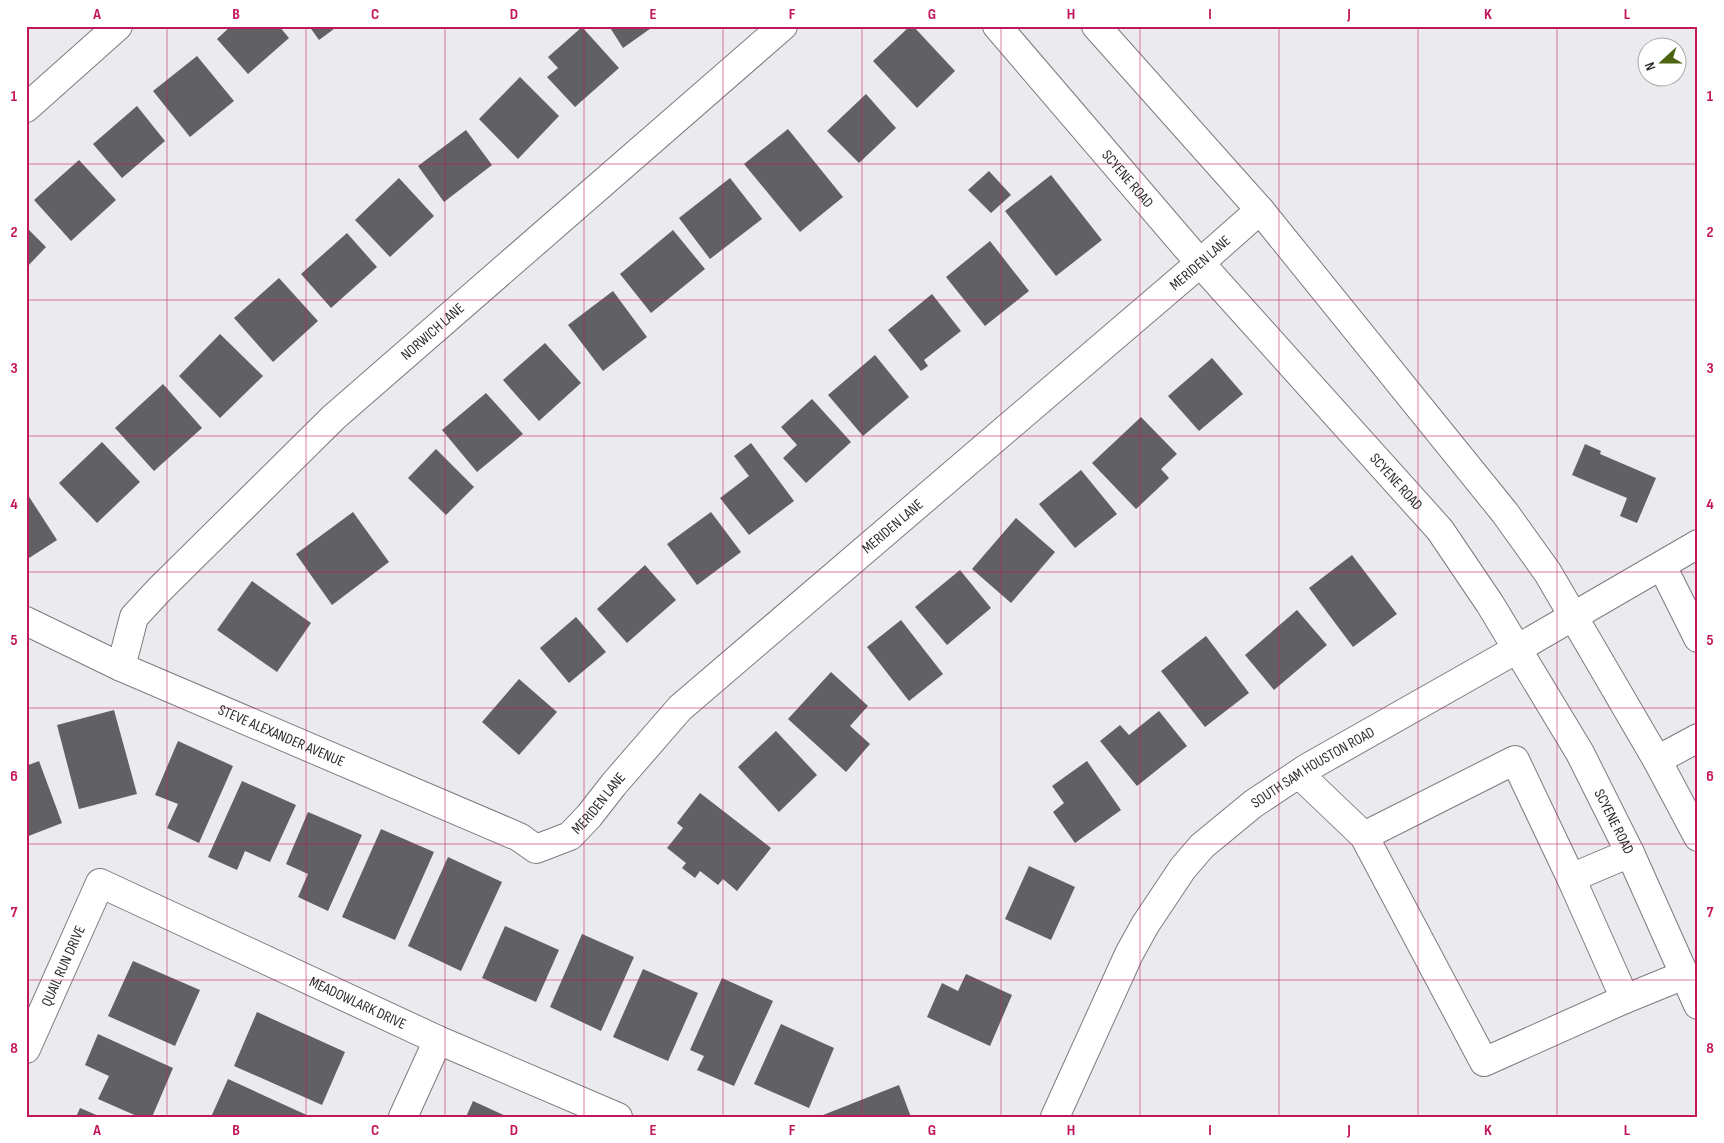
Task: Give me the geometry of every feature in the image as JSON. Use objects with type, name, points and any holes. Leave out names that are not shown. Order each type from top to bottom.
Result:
[{"type":"street","points":[[26,108],[118,26]]},
{"type":"street","name":"NORWICH LANE","points":[[121,667],[134,617],[159,590],[334,418],[783,26]]},
{"type":"street","name":"SCYENE ROAD","points":[[997,26],[1200,263],[1440,530],[1490,604],[1580,753],[1630,853],[1698,1005]]},
{"type":"street","points":[[1096,26],[1260,210],[1505,513],[1548,573],[1657,760],[1698,837]]},
{"type":"street","name":"MERIDEN LANE","points":[[536,849],[570,836],[680,708],[1260,210]]},
{"type":"street","name":"SOUTH SAM HOUSTON ROAD","points":[[1055,1117],[1129,954],[1183,868],[1202,846],[1253,804],[1299,774],[1698,544]]},
{"type":"street","points":[[1662,566],[1698,638]]},
{"type":"street","name":"STEVE ALEXANDER AVENUE","points":[[26,620],[121,667],[519,837],[536,849]]},
{"type":"street","points":[[1657,760],[1698,738]]},
{"type":"street","points":[[1364,836],[1515,760],[1571,878],[1625,999]]},
{"type":"street","points":[[1299,774],[1364,836],[1484,1062],[1625,999],[1684,975]]},
{"type":"street","points":[[1571,878],[1630,853]]},
{"type":"street","name":"MEADOWLARK DRIVE","points":[[100,883],[438,1040],[618,1117]]},
{"type":"street","name":"QUAIL RUN DRIVE","points":[[26,1049],[100,883]]},
{"type":"street","points":[[403,1117],[438,1040]]},
{"type":"building","points":[[231,26],[279,26],[289,38],[248,74],[217,39]]},
{"type":"building","points":[[309,26],[338,26],[319,40]]},
{"type":"building","points":[[609,26],[654,26],[623,48]]},
{"type":"building","points":[[910,26],[913,26],[955,71],[917,108],[873,61]]},
{"type":"building","points":[[582,27],[619,68],[575,107],[547,77],[558,68],[548,57]]},
{"type":"building","points":[[197,56],[234,101],[190,137],[153,91]]},
{"type":"building","points":[[520,77],[559,116],[518,159],[479,119]]},
{"type":"building","points":[[866,94],[896,128],[859,163],[827,131]]},
{"type":"building","points":[[137,106],[165,141],[122,178],[93,144]]},
{"type":"building","points":[[788,129],[843,197],[800,232],[744,164]]},
{"type":"building","points":[[466,130],[492,165],[444,202],[418,166]]},
{"type":"building","points":[[79,160],[116,200],[71,241],[34,200]]},
{"type":"building","points":[[989,171],[1011,195],[991,213],[968,190]]},
{"type":"building","points":[[1051,175],[1102,240],[1056,276],[1005,211]]},
{"type":"building","points":[[399,178],[434,216],[390,257],[355,220]]},
{"type":"building","points":[[730,178],[762,219],[710,259],[679,218]]},
{"type":"building","points":[[26,227],[46,247],[26,268]]},
{"type":"building","points":[[673,230],[705,269],[651,313],[620,274]]},
{"type":"building","points":[[347,233],[377,267],[331,308],[301,274]]},
{"type":"building","points":[[990,241],[1029,291],[985,326],[946,277]]},
{"type":"building","points":[[279,278],[318,321],[273,362],[234,318]]},
{"type":"building","points":[[613,291],[647,337],[603,371],[568,325]]},
{"type":"building","points":[[932,294],[961,331],[924,360],[928,366],[921,371],[888,330]]},
{"type":"building","points":[[220,334],[263,376],[220,418],[179,376]]},
{"type":"building","points":[[545,343],[581,383],[539,421],[503,380]]},
{"type":"building","points":[[875,355],[909,397],[863,436],[828,395]]},
{"type":"building","points":[[1212,358],[1243,394],[1199,431],[1168,396]]},
{"type":"building","points":[[163,384],[202,428],[154,471],[115,428]]},
{"type":"building","points":[[486,393],[523,434],[477,472],[442,430]]},
{"type":"building","points":[[812,399],[851,442],[806,483],[783,458],[797,445],[781,427]]},
{"type":"building","points":[[1141,417],[1177,454],[1161,469],[1169,478],[1136,509],[1092,463]]},
{"type":"building","points":[[102,442],[140,482],[97,523],[59,483]]},
{"type":"building","points":[[751,443],[794,501],[749,535],[720,498],[749,476],[734,456]]},
{"type":"building","points":[[1585,444],[1601,451],[1600,454],[1656,478],[1637,523],[1620,516],[1627,498],[1572,475]]},
{"type":"building","points":[[436,449],[474,487],[446,515],[408,478]]},
{"type":"building","points":[[1081,470],[1117,514],[1075,548],[1039,504]]},
{"type":"building","points":[[26,492],[57,540],[26,560]]},
{"type":"building","points":[[353,512],[389,562],[332,605],[296,554]]},
{"type":"building","points":[[711,512],[741,552],[697,585],[667,544]]},
{"type":"building","points":[[1016,518],[1055,552],[1011,603],[972,569]]},
{"type":"building","points":[[1352,555],[1397,614],[1353,647],[1309,588]]},
{"type":"building","points":[[645,565],[676,600],[627,643],[597,609]]},
{"type":"building","points":[[960,570],[991,608],[947,645],[915,607]]},
{"type":"building","points":[[252,581],[311,623],[277,672],[217,630]]},
{"type":"building","points":[[1297,610],[1327,645],[1274,690],[1245,655]]},
{"type":"building","points":[[576,617],[606,652],[569,683],[540,648]]},
{"type":"building","points":[[901,620],[943,674],[909,701],[867,647]]},
{"type":"building","points":[[1206,636],[1249,693],[1205,727],[1161,671]]},
{"type":"building","points":[[831,672],[868,706],[850,726],[870,744],[846,772],[788,719]]},
{"type":"building","points":[[519,679],[557,712],[519,755],[482,722]]},
{"type":"building","points":[[114,710],[137,794],[79,809],[57,725]]},
{"type":"building","points":[[1159,711],[1187,746],[1137,786],[1100,741],[1120,725],[1129,735]]},
{"type":"building","points":[[776,731],[817,775],[779,812],[738,767]]},
{"type":"building","points":[[178,741],[233,766],[199,843],[167,828],[178,804],[155,795]]},
{"type":"building","points":[[39,761],[62,823],[26,837],[26,766]]},
{"type":"building","points":[[1087,761],[1121,810],[1075,843],[1053,812],[1064,803],[1052,786]]},
{"type":"building","points":[[242,781],[296,805],[270,862],[245,851],[237,870],[208,857]]},
{"type":"building","points":[[700,793],[771,848],[737,891],[723,879],[718,885],[700,871],[695,878],[682,868],[686,863],[667,848],[683,828],[677,823]]},
{"type":"building","points":[[308,812],[362,835],[328,911],[298,897],[308,874],[286,864]]},
{"type":"building","points":[[381,829],[434,852],[395,940],[342,917]]},
{"type":"building","points":[[448,857],[502,882],[461,971],[408,946]]},
{"type":"building","points":[[1029,866],[1075,887],[1051,940],[1005,919]]},
{"type":"building","points":[[505,926],[559,950],[536,1002],[482,978]]},
{"type":"building","points":[[582,934],[634,957],[601,1031],[550,1007]]},
{"type":"building","points":[[133,961],[200,990],[175,1046],[108,1016]]},
{"type":"building","points":[[643,969],[698,993],[668,1061],[613,1037]]},
{"type":"building","points":[[966,974],[1012,995],[990,1046],[927,1017],[942,983],[958,991]]},
{"type":"building","points":[[722,978],[773,1001],[734,1086],[697,1070],[704,1056],[690,1050]]},
{"type":"building","points":[[257,1012],[345,1052],[322,1105],[234,1066]]},
{"type":"building","points":[[781,1024],[834,1048],[809,1108],[754,1084]]},
{"type":"building","points":[[98,1034],[173,1068],[152,1117],[139,1117],[98,1099],[109,1076],[85,1065]]},
{"type":"building","points":[[228,1079],[311,1117],[211,1117]]},
{"type":"building","points":[[899,1085],[911,1117],[818,1117]]},
{"type":"building","points":[[473,1101],[508,1117],[466,1117]]},
{"type":"building","points":[[80,1108],[101,1117],[76,1117]]}]
